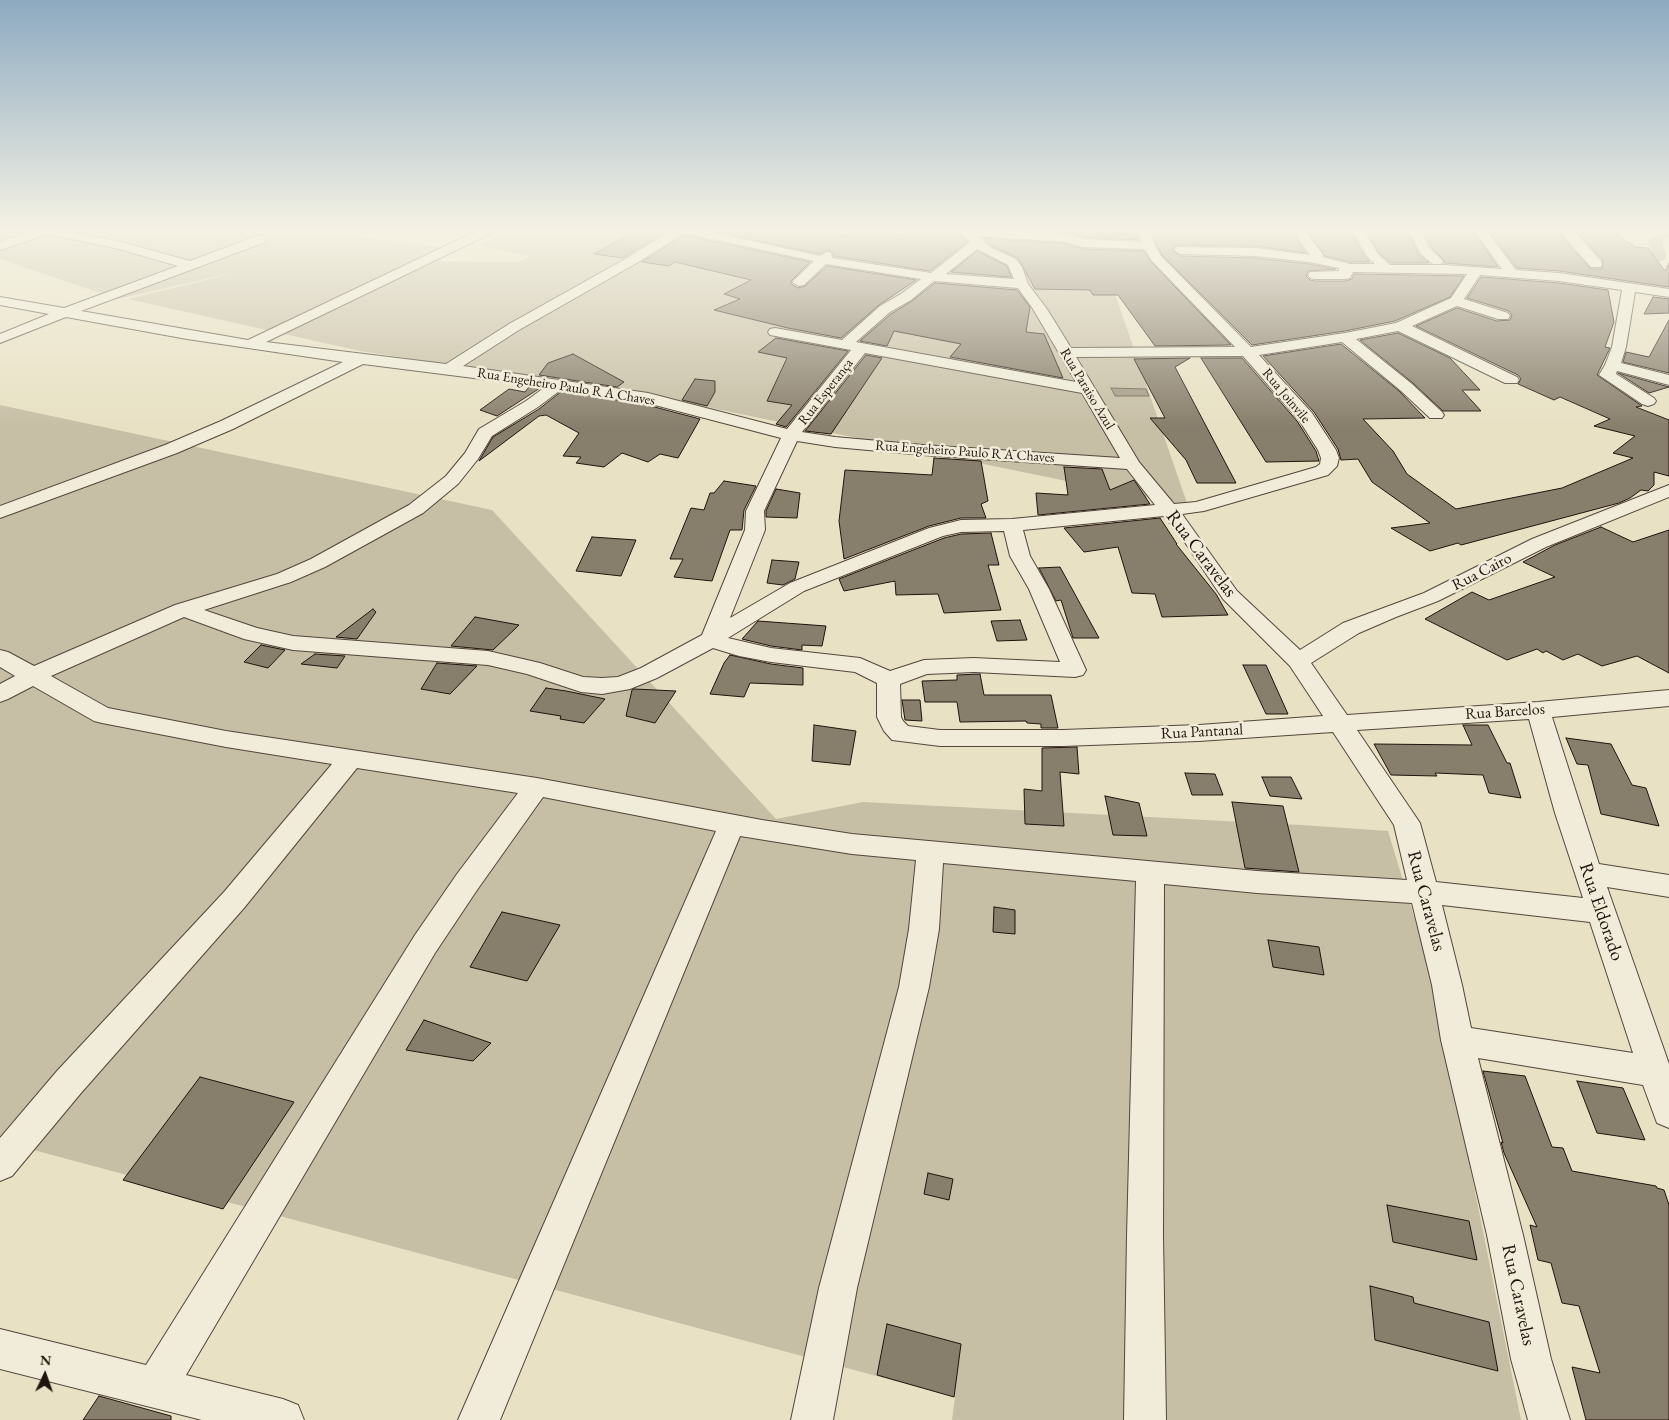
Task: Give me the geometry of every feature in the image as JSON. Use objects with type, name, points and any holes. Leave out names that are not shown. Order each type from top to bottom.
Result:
[{"type":"street","points":[[0,339],[111,295]]},
{"type":"street","points":[[251,344],[349,295]]},
{"type":"street","points":[[449,369],[514,327],[570,295]]},
{"type":"street","name":"Rua Esperança","points":[[711,640],[755,530],[755,511],[791,435],[852,347],[885,309],[908,295]]},
{"type":"street","name":"Rua Paraiso Azul","points":[[1030,295],[1132,464]]},
{"type":"street","name":"Rua Joinvile","points":[[183,610],[252,634],[293,643],[488,658],[532,668],[581,684],[602,686],[622,684],[649,673],[711,640],[797,587],[843,566],[915,538],[961,526],[982,524],[1012,525],[1197,507],[1322,472],[1328,466],[1330,458],[1306,417],[1248,351],[1193,295]]},
{"type":"street","points":[[1065,353],[1248,351],[1294,347],[1400,326],[1456,301],[1460,295]]},
{"type":"street","points":[[1610,370],[1619,347],[1627,295]]},
{"type":"street","name":"Rua Engeheiro Paulo R A Chaves","points":[[0,301],[187,335],[359,360],[449,369],[648,398],[791,435],[835,442],[1132,464]]},
{"type":"street","points":[[1456,301],[1504,316]]},
{"type":"street","points":[[1400,326],[1511,380]]},
{"type":"street","points":[[775,332],[1088,389]]},
{"type":"street","points":[[1345,337],[1406,387],[1436,415]]},
{"type":"street","points":[[0,512],[171,449],[227,425],[359,360]]},
{"type":"street","points":[[1610,370],[1669,380]]},
{"type":"street","points":[[1610,370],[1648,401]]},
{"type":"street","points":[[0,694],[34,675],[183,610],[284,578],[318,563],[416,509],[452,480],[472,455],[485,433],[532,404],[558,384]]},
{"type":"street","name":"Rua Caravelas","points":[[1132,464],[1190,535],[1230,595],[1298,661],[1407,823],[1412,852],[1447,985],[1458,1040],[1505,1236],[1531,1359],[1549,1420]]},
{"type":"street","name":"Rua Cairo","points":[[1298,661],[1351,628],[1388,612],[1431,597],[1539,543],[1669,490]]},
{"type":"street","points":[[711,640],[739,649],[772,655],[860,666],[888,680],[924,667],[974,665],[1075,670],[1039,589],[1020,556],[1012,525]]},
{"type":"street","points":[[0,657],[102,715],[170,729],[537,787],[732,824],[852,844],[1257,882],[1424,892],[1602,912]]},
{"type":"street","name":"Rua Pantanal","points":[[888,680],[889,717],[901,734],[940,738],[1063,738],[1199,733],[1340,724]]},
{"type":"street","name":"Rua Barcelos","points":[[1340,724],[1667,700]]},
{"type":"street","name":"Rua Eldorado","points":[[1538,710],[1568,813],[1669,1112]]},
{"type":"street","points":[[0,1164],[69,1082],[234,900],[351,758]]},
{"type":"street","points":[[156,1387],[424,944],[537,787]]},
{"type":"street","points":[[479,1420],[732,824]]},
{"type":"street","points":[[812,1420],[838,1288],[914,987],[924,929],[930,852]]},
{"type":"street","points":[[1145,1420],[1145,1236],[1150,872]]},
{"type":"street","points":[[1588,873],[1669,886]]},
{"type":"street","points":[[1458,1040],[1654,1072]]},
{"type":"street","points":[[0,1349],[282,1420]]},
{"type":"shaded area","points":[[107,295],[134,295],[118,299]]},
{"type":"shaded area","points":[[143,295],[1115,295],[1188,506],[653,396],[360,351],[128,299]]},
{"type":"shaded area","points":[[1111,388],[1146,389],[1149,396],[1115,396]]},
{"type":"shaded area","points":[[0,405],[492,510],[776,819],[863,802],[1388,831],[1431,973],[1521,1420],[952,1420],[955,1397],[0,1141]]},
{"type":"building","points":[[728,295],[893,295],[879,305],[841,338],[788,328],[714,310],[740,299]]},
{"type":"building","points":[[919,295],[1021,295],[1030,307],[1026,332],[1044,334],[1063,378],[950,357],[961,344],[894,331],[887,346],[860,341],[891,314]]},
{"type":"building","points":[[1118,295],[1183,295],[1231,345],[1155,346]]},
{"type":"building","points":[[1202,295],[1451,295],[1395,321],[1345,331],[1252,345]]},
{"type":"building","points":[[1469,295],[1609,295],[1614,322],[1605,347],[1610,348],[1597,375],[1642,406],[1636,407],[1669,420],[1669,476],[1654,472],[1654,485],[1648,491],[1641,490],[1619,503],[1461,545],[1458,543],[1430,551],[1391,528],[1430,523],[1372,482],[1358,459],[1341,460],[1338,449],[1314,412],[1263,356],[1341,344],[1399,391],[1425,418],[1363,419],[1393,451],[1407,474],[1456,509],[1562,488],[1633,458],[1613,453],[1635,436],[1594,426],[1610,419],[1560,397],[1554,400],[1518,384],[1521,379],[1518,375],[1416,326],[1457,308],[1497,321],[1510,320],[1512,315],[1509,311],[1467,298]]},
{"type":"building","points":[[1653,297],[1669,299],[1669,313],[1644,314]]},
{"type":"building","points":[[1669,320],[1669,373],[1623,362],[1626,352],[1649,357]]},
{"type":"building","points":[[1398,333],[1450,358],[1480,390],[1462,390],[1481,411],[1443,411],[1413,383],[1360,340]]},
{"type":"building","points":[[776,338],[848,351],[786,427],[776,424],[792,405],[767,401],[787,358],[758,352]]},
{"type":"building","points":[[573,354],[624,382],[617,387],[539,375],[548,363]]},
{"type":"building","points":[[866,355],[882,358],[831,434],[805,431]]},
{"type":"building","points":[[1190,358],[1175,367],[1236,483],[1197,483],[1186,460],[1150,418],[1165,418],[1134,359]]},
{"type":"building","points":[[1201,358],[1242,358],[1297,421],[1316,451],[1319,461],[1266,462]]},
{"type":"building","points":[[1618,373],[1669,387],[1649,393]]},
{"type":"building","points":[[695,379],[715,381],[715,392],[707,406],[682,400]]},
{"type":"building","points":[[529,387],[540,388],[497,416],[480,410],[509,389],[525,392]]},
{"type":"building","points":[[562,391],[647,405],[700,419],[678,458],[660,454],[648,462],[622,453],[604,467],[576,463],[581,457],[563,456],[579,433],[546,415],[539,416],[479,461],[493,437],[539,409]]},
{"type":"building","points":[[934,458],[981,461],[988,501],[981,504],[986,518],[961,518],[929,526],[844,559],[839,521],[845,470],[932,475]]},
{"type":"building","points":[[1064,467],[1102,469],[1110,490],[1134,480],[1150,504],[1038,515],[1036,493],[1068,495]]},
{"type":"building","points":[[724,481],[756,486],[744,510],[742,530],[730,530],[712,581],[674,577],[683,559],[670,559],[691,508],[704,510],[710,493],[714,493]]},
{"type":"building","points":[[776,489],[800,493],[797,518],[766,517],[766,511]]},
{"type":"building","points":[[1160,518],[1176,544],[1216,594],[1228,615],[1162,617],[1155,594],[1132,593],[1118,547],[1084,552],[1064,528]]},
{"type":"building","points":[[1601,527],[1633,542],[1669,530],[1669,673],[1637,656],[1602,666],[1578,654],[1563,660],[1546,651],[1543,653],[1537,649],[1507,660],[1425,619],[1472,592],[1489,600],[1555,577],[1523,562],[1555,545]]},
{"type":"building","points":[[991,533],[999,565],[988,565],[1001,610],[944,613],[938,594],[896,595],[895,581],[844,591],[839,579],[944,538],[961,534]]},
{"type":"building","points":[[592,537],[636,540],[621,576],[576,571]]},
{"type":"building","points":[[772,560],[799,562],[795,579],[783,585],[767,583]]},
{"type":"building","points":[[1060,567],[1099,638],[1073,638],[1061,600],[1056,601],[1039,568]]},
{"type":"building","points":[[373,609],[376,612],[357,639],[336,637]]},
{"type":"building","points":[[475,617],[519,625],[493,650],[451,646]]},
{"type":"building","points":[[1020,620],[1027,640],[997,641],[991,621]]},
{"type":"building","points":[[758,621],[826,626],[822,646],[802,645],[802,650],[771,646],[742,639]]},
{"type":"building","points":[[261,645],[285,650],[268,668],[244,662]]},
{"type":"building","points":[[315,654],[345,656],[337,668],[301,664]]},
{"type":"building","points":[[730,655],[771,664],[803,668],[803,685],[750,683],[744,697],[710,694],[724,663]]},
{"type":"building","points":[[437,663],[477,666],[450,694],[421,689]]},
{"type":"building","points":[[1243,665],[1266,665],[1288,714],[1266,714]]},
{"type":"building","points":[[980,674],[984,695],[1051,695],[1058,728],[1041,728],[1041,724],[1027,723],[1026,721],[960,722],[957,702],[925,702],[922,681],[957,680],[957,675]]},
{"type":"building","points":[[546,688],[605,699],[584,723],[560,719],[561,716],[530,711]]},
{"type":"building","points":[[632,690],[676,691],[655,723],[626,716]]},
{"type":"building","points":[[902,700],[920,700],[922,721],[905,720]]},
{"type":"building","points":[[814,725],[856,731],[850,765],[812,761]]},
{"type":"building","points":[[1463,725],[1488,725],[1507,763],[1510,763],[1521,798],[1489,793],[1483,775],[1435,773],[1437,776],[1391,775],[1374,744],[1472,745]]},
{"type":"building","points":[[1566,738],[1611,744],[1632,785],[1646,788],[1659,826],[1601,814],[1588,765],[1577,764]]},
{"type":"building","points":[[1077,747],[1079,774],[1060,772],[1064,826],[1025,824],[1024,789],[1042,791],[1042,748]]},
{"type":"building","points":[[1185,773],[1215,774],[1223,795],[1192,795]]},
{"type":"building","points":[[1262,777],[1291,777],[1302,799],[1270,796]]},
{"type":"building","points":[[1105,796],[1139,803],[1147,836],[1113,835]]},
{"type":"building","points":[[1232,802],[1283,806],[1299,872],[1245,868]]},
{"type":"building","points":[[994,907],[1015,910],[1015,934],[993,932]]},
{"type":"building","points":[[502,912],[560,925],[527,981],[470,967]]},
{"type":"building","points":[[1268,940],[1319,947],[1324,975],[1273,967]]},
{"type":"building","points":[[424,1020],[491,1043],[473,1061],[406,1050]]},
{"type":"building","points":[[1483,1071],[1525,1076],[1552,1147],[1563,1148],[1572,1171],[1656,1186],[1664,1190],[1669,1205],[1669,1420],[1586,1420],[1572,1367],[1600,1373],[1579,1306],[1562,1303],[1551,1263],[1538,1260],[1530,1225],[1537,1227],[1504,1153],[1501,1142],[1503,1143]]},
{"type":"building","points":[[200,1077],[294,1102],[223,1209],[123,1180]]},
{"type":"building","points":[[1577,1081],[1623,1088],[1645,1140],[1597,1133]]},
{"type":"building","points":[[928,1173],[953,1179],[949,1200],[924,1194]]},
{"type":"building","points":[[1387,1205],[1469,1221],[1477,1260],[1393,1242]]},
{"type":"building","points":[[1370,1286],[1413,1297],[1414,1303],[1489,1322],[1498,1371],[1375,1340]]},
{"type":"building","points":[[887,1324],[961,1344],[954,1397],[877,1375]]},
{"type":"building","points":[[99,1396],[171,1416],[171,1420],[83,1420]]}]
